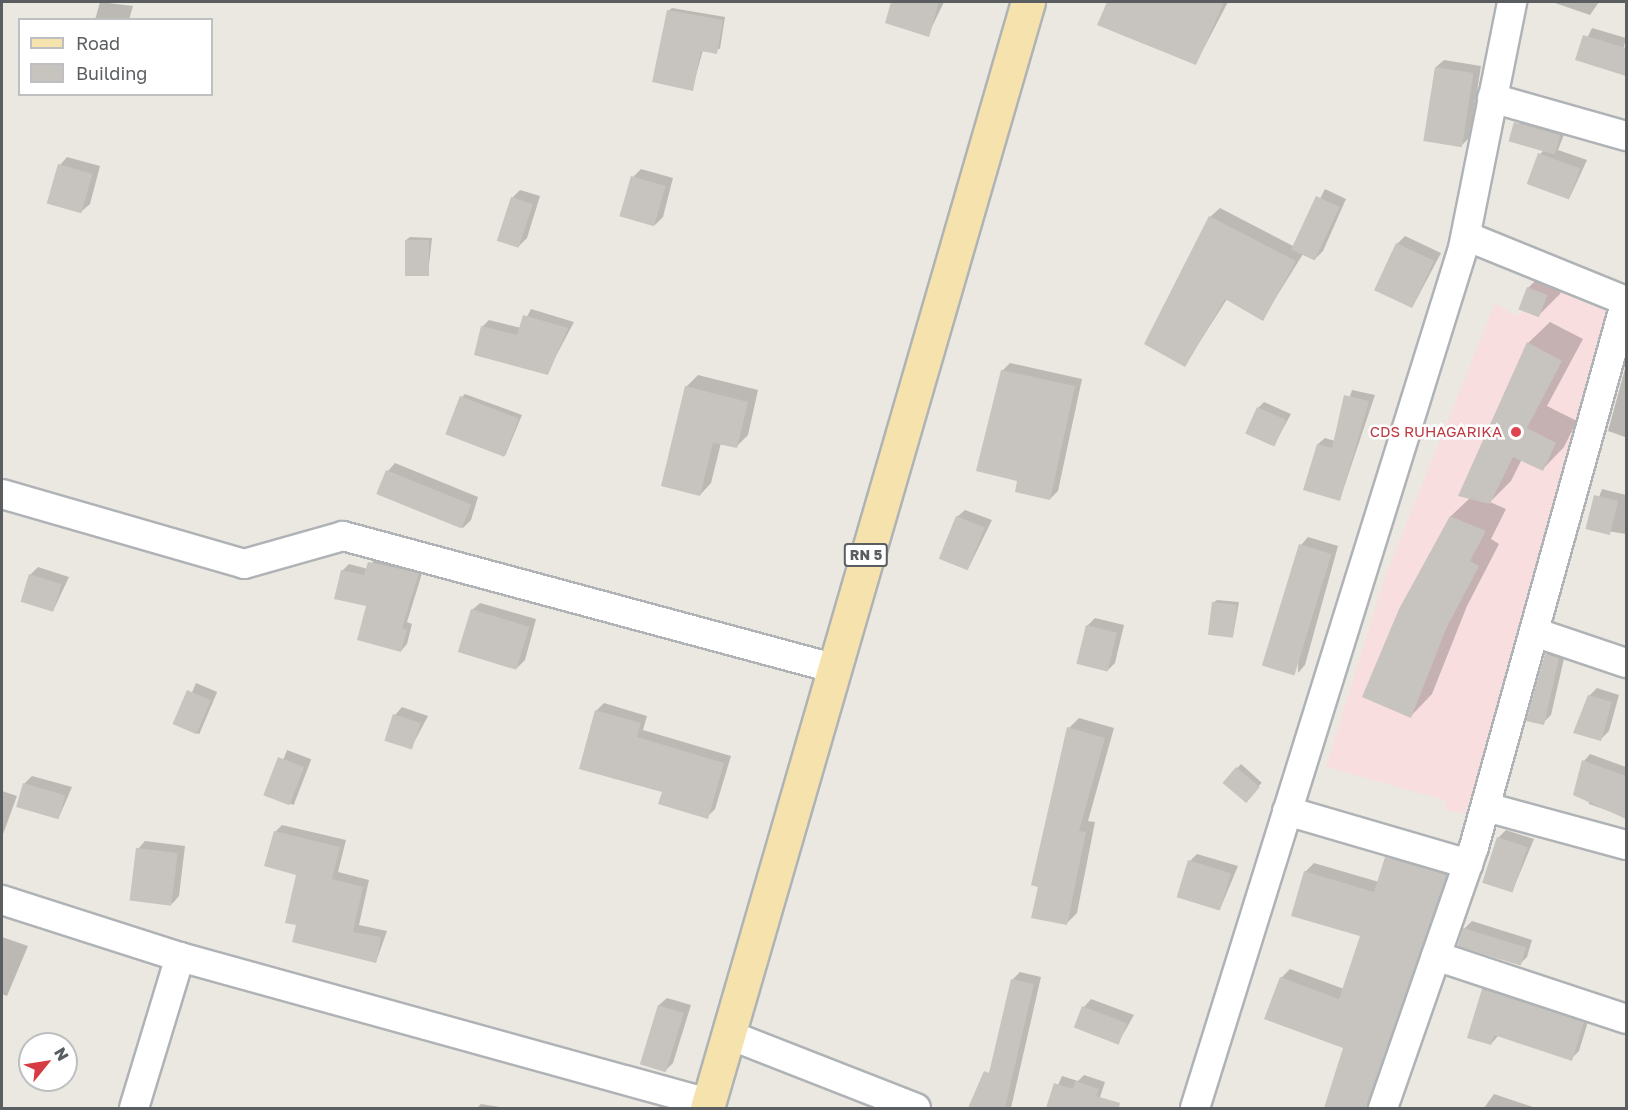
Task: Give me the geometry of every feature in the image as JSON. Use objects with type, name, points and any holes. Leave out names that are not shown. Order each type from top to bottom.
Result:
[{"type":"main road","name":"RN 5","points":[[707,1106],[1028,2]]},
{"type":"street","points":[[1195,1108],[1466,236],[1512,2]]},
{"type":"street","points":[[1492,98],[1626,136]]},
{"type":"street","points":[[1383,1108],[1486,807],[1626,300],[1466,236]]},
{"type":"street","points":[[2,494],[244,564],[343,536],[833,669]]},
{"type":"street","points":[[1534,632],[1626,663]]},
{"type":"street","points":[[1486,807],[1626,845]]},
{"type":"street","points":[[1287,811],[1468,864]]},
{"type":"street","points":[[2,900],[180,957],[707,1106]]},
{"type":"street","points":[[1436,956],[1626,1019]]},
{"type":"street","points":[[134,1108],[180,957]]},
{"type":"street","points":[[727,1034],[916,1108]]},
{"type":"shaded area","name":"CDS RUHAGARIKA","points":[[1537,272],[1622,313],[1557,547],[1465,814],[1445,810],[1445,800],[1326,767],[1385,577],[1495,303],[1519,316]]},
{"type":"building","points":[[891,2],[939,2],[929,37],[885,23]]},
{"type":"building","points":[[1107,2],[1224,2],[1196,65],[1097,25]]},
{"type":"building","points":[[667,10],[723,20],[717,54],[701,51],[693,91],[652,82]]},
{"type":"building","points":[[1583,35],[1626,48],[1626,76],[1575,60]]},
{"type":"building","points":[[1435,67],[1474,73],[1462,147],[1423,141]]},
{"type":"building","points":[[1514,122],[1560,135],[1555,154],[1508,141]]},
{"type":"building","points":[[1538,153],[1580,168],[1569,199],[1527,184]]},
{"type":"building","points":[[58,164],[93,174],[81,213],[47,203]]},
{"type":"building","points":[[631,176],[666,186],[654,226],[619,216]]},
{"type":"building","points":[[1316,196],[1340,207],[1315,260],[1291,249]]},
{"type":"building","points":[[511,197],[533,204],[519,248],[497,241]]},
{"type":"building","points":[[1209,216],[1296,261],[1263,321],[1225,299],[1185,367],[1144,344]]},
{"type":"building","points":[[405,240],[429,240],[429,276],[405,276]]},
{"type":"building","points":[[1396,243],[1434,261],[1412,308],[1374,290]]},
{"type":"building","points":[[1527,287],[1548,295],[1539,317],[1518,309]]},
{"type":"building","points":[[523,315],[568,328],[548,375],[474,355],[481,326],[517,335]]},
{"type":"building","points":[[1527,342],[1562,361],[1527,428],[1556,443],[1543,471],[1513,457],[1490,504],[1458,496]]},
{"type":"building","points":[[1001,370],[1075,386],[1050,500],[1015,492],[1017,481],[976,471]]},
{"type":"building","points":[[685,386],[748,402],[737,448],[713,443],[700,496],[661,486]]},
{"type":"building","points":[[1344,395],[1369,401],[1340,501],[1303,490],[1317,444],[1332,448]]},
{"type":"building","points":[[460,396],[519,419],[504,457],[445,434]]},
{"type":"building","points":[[1257,407],[1286,420],[1274,447],[1245,433]]},
{"type":"building","points":[[386,470],[471,504],[462,529],[376,494]]},
{"type":"building","points":[[1594,495],[1618,501],[1610,535],[1586,529]]},
{"type":"building","points":[[956,516],[985,528],[968,570],[939,559]]},
{"type":"building","points":[[1450,516],[1486,531],[1470,561],[1479,566],[1446,629],[1411,718],[1362,697],[1399,609]]},
{"type":"building","points":[[1299,544],[1332,554],[1294,675],[1262,665]]},
{"type":"building","points":[[368,562],[419,573],[402,628],[407,630],[401,652],[357,640],[366,606],[334,599],[341,570],[364,575]]},
{"type":"building","points":[[29,574],[62,584],[53,612],[21,602]]},
{"type":"building","points":[[1212,602],[1237,605],[1233,638],[1208,635]]},
{"type":"building","points":[[471,609],[529,627],[516,670],[458,652]]},
{"type":"building","points":[[1086,625],[1117,633],[1107,672],[1076,664]]},
{"type":"building","points":[[1545,654],[1559,658],[1544,725],[1526,721]]},
{"type":"building","points":[[187,690],[211,700],[196,734],[173,724]]},
{"type":"building","points":[[1588,695],[1612,702],[1601,741],[1573,733]]},
{"type":"building","points":[[595,710],[641,723],[637,737],[724,763],[708,819],[658,804],[662,792],[579,769]]},
{"type":"building","points":[[393,714],[421,723],[412,750],[384,741]]},
{"type":"building","points":[[1067,727],[1105,738],[1079,831],[1086,832],[1067,925],[1031,918],[1038,887],[1031,885]]},
{"type":"building","points":[[278,757],[304,767],[289,805],[263,795]]},
{"type":"building","points":[[1582,760],[1626,776],[1626,819],[1573,795]]},
{"type":"building","points":[[1236,767],[1260,787],[1246,803],[1223,783]]},
{"type":"building","points":[[23,783],[65,795],[58,819],[16,807]]},
{"type":"building","points":[[274,831],[340,847],[332,879],[363,887],[353,932],[381,937],[376,963],[292,942],[296,925],[285,923],[296,875],[264,866]]},
{"type":"building","points":[[1497,837],[1527,847],[1513,893],[1482,883]]},
{"type":"building","points":[[136,848],[178,853],[171,906],[130,901]]},
{"type":"building","points":[[1385,857],[1447,875],[1367,1108],[1324,1108],[1343,1048],[1264,1019],[1280,977],[1339,999],[1360,936],[1291,916],[1304,871],[1374,892]]},
{"type":"building","points":[[1188,860],[1231,873],[1220,910],[1177,897]]},
{"type":"building","points":[[1463,928],[1526,947],[1521,965],[1457,946]]},
{"type":"building","points":[[1011,979],[1034,984],[1005,1108],[968,1108],[984,1071],[989,1073]]},
{"type":"building","points":[[1482,989],[1584,1022],[1572,1061],[1494,1035],[1491,1045],[1467,1038]]},
{"type":"building","points":[[658,1005],[684,1013],[666,1072],[640,1064]]},
{"type":"building","points":[[1082,1006],[1127,1023],[1119,1045],[1074,1027]]},
{"type":"building","points":[[1075,1081],[1099,1089],[1096,1096],[1120,1103],[1119,1108],[1046,1108],[1054,1083],[1073,1089]]},
{"type":"place","name":"CDS RUHAGARIKA","points":[[1516,432]]}]
